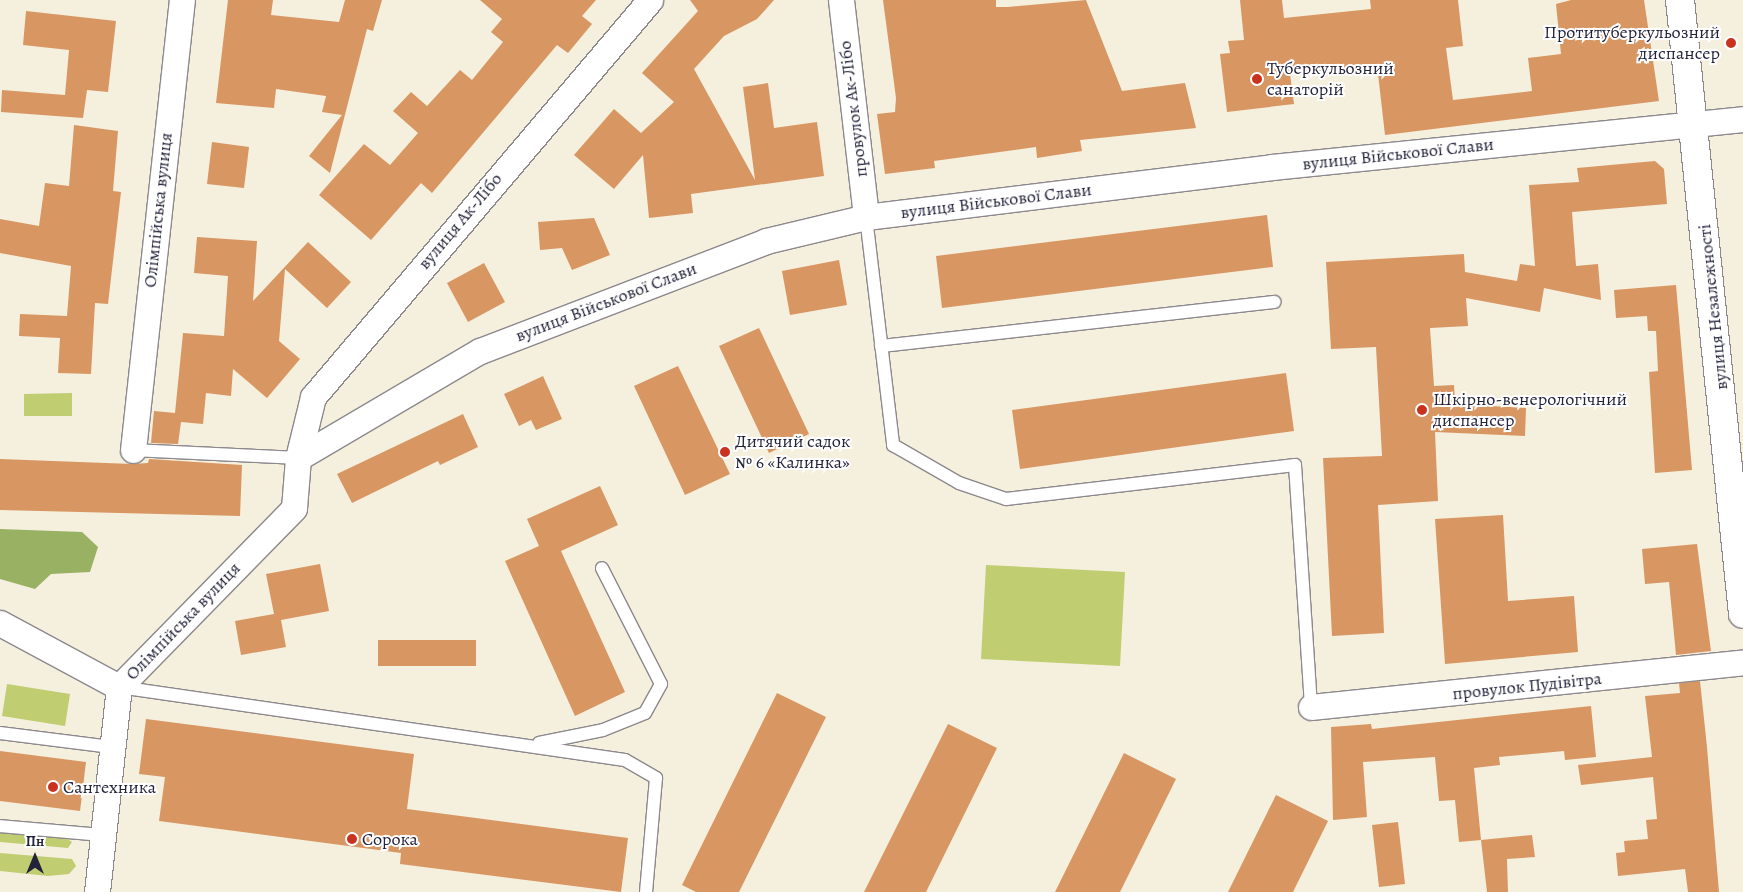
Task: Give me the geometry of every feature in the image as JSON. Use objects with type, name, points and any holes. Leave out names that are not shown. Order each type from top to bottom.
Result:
[{"type":"street","name":"Олімпійська вулиця","points":[[133,450],[182,0]]},
{"type":"street","name":"вулиця Ак-Лібо","points":[[298,458],[313,397],[650,0]]},
{"type":"street","name":"провулок Ак-Лібо","points":[[841,0],[866,217]]},
{"type":"street","name":"вулиця Незалежності","points":[[1680,0],[1695,124],[1743,614]]},
{"type":"street","name":"вулиця Військової Слави","points":[[298,458],[480,351],[766,241],[866,217],[1272,167],[1743,118]]},
{"type":"street","name":"Олімпійська вулиця","points":[[97,892],[111,747],[119,687],[294,508],[298,458]]},
{"type":"street","points":[[0,623],[119,687]]},
{"type":"street","name":"провулок Пудівітра","points":[[1311,707],[1743,662]]},
{"type":"lane","points":[[866,217],[893,445],[959,482],[1006,499],[1295,465],[1311,707]]},
{"type":"lane","points":[[881,346],[1275,302]]},
{"type":"lane","points":[[133,450],[298,458]]},
{"type":"lane","points":[[532,745],[604,730],[645,713],[661,684],[602,568]]},
{"type":"lane","points":[[119,687],[532,745],[625,760],[656,778],[646,892]]},
{"type":"lane","points":[[0,733],[111,747]]},
{"type":"lane","points":[[0,826],[102,835]]},
{"type":"green space","points":[[72,393],[72,416],[24,416],[24,394]]},
{"type":"green space","points":[[0,529],[82,532],[98,547],[90,572],[51,574],[35,589],[0,579]]},
{"type":"green space","points":[[986,565],[1125,572],[1120,666],[981,659]]},
{"type":"green space","points":[[7,684],[70,694],[65,726],[2,716]]},
{"type":"green space","points":[[0,832],[66,838],[72,842],[68,848],[0,842]]},
{"type":"green space","points":[[0,853],[72,859],[76,866],[69,874],[48,876],[0,871]]},
{"type":"building","points":[[228,0],[273,0],[271,15],[339,22],[345,0],[382,0],[373,31],[367,29],[330,173],[309,156],[342,115],[322,112],[326,96],[276,89],[274,108],[216,103]]},
{"type":"building","points":[[480,0],[596,0],[582,16],[592,24],[568,53],[557,45],[432,193],[421,183],[371,240],[319,195],[364,144],[390,165],[418,133],[393,111],[411,92],[427,106],[460,70],[472,80],[503,42],[491,32],[502,19]]},
{"type":"building","points":[[690,0],[774,0],[757,19],[724,36],[694,69],[755,180],[743,87],[768,83],[774,128],[817,122],[824,176],[691,194],[693,213],[649,218],[643,155],[614,189],[574,155],[614,109],[641,133],[674,102],[642,73],[698,11]]},
{"type":"building","points":[[883,0],[996,0],[996,7],[1008,7],[1086,0],[1122,91],[1185,83],[1196,128],[1080,140],[1082,151],[1037,158],[1036,147],[934,161],[935,168],[885,174],[877,114],[895,112],[896,98]]},
{"type":"building","points":[[1240,0],[1282,0],[1284,18],[1371,9],[1370,0],[1458,0],[1463,46],[1446,48],[1453,100],[1532,91],[1528,58],[1561,54],[1556,4],[1571,0],[1644,0],[1659,101],[1385,135],[1377,65],[1290,74],[1294,104],[1227,112],[1220,54],[1230,53],[1228,41],[1244,40]]},
{"type":"building","points":[[26,11],[116,21],[108,92],[87,90],[83,118],[1,112],[2,90],[65,95],[69,50],[23,45]]},
{"type":"building","points":[[74,125],[118,131],[113,191],[121,192],[108,304],[95,303],[91,374],[58,373],[60,338],[19,336],[20,314],[67,316],[71,266],[0,253],[0,219],[39,226],[45,183],[69,186]]},
{"type":"building","points":[[212,142],[249,147],[244,188],[207,184]]},
{"type":"building","points":[[1655,161],[1664,169],[1667,204],[1572,212],[1576,266],[1598,264],[1601,300],[1544,288],[1540,312],[1466,298],[1468,326],[1430,328],[1434,386],[1454,385],[1455,404],[1526,408],[1525,436],[1435,432],[1438,501],[1378,505],[1384,633],[1332,636],[1323,458],[1382,456],[1376,347],[1331,349],[1326,262],[1464,254],[1465,272],[1517,281],[1520,264],[1535,266],[1529,185],[1579,182],[1577,168]]},
{"type":"building","points":[[1267,215],[1273,267],[942,308],[936,256]]},
{"type":"building","points":[[594,218],[610,255],[572,270],[562,248],[540,250],[538,222]]},
{"type":"building","points":[[197,237],[257,241],[253,301],[308,242],[351,282],[327,308],[285,269],[279,341],[300,359],[267,398],[233,369],[231,396],[206,393],[203,424],[181,422],[178,444],[151,443],[154,411],[175,413],[183,333],[224,336],[228,276],[194,273]]},
{"type":"building","points":[[839,260],[847,305],[790,315],[782,271]]},
{"type":"building","points":[[484,263],[505,302],[468,322],[447,283]]},
{"type":"building","points":[[1676,285],[1692,470],[1655,473],[1649,372],[1658,371],[1656,331],[1648,331],[1647,316],[1616,318],[1614,290]]},
{"type":"building","points":[[759,328],[809,434],[769,453],[719,346]]},
{"type":"building","points":[[678,366],[730,474],[685,495],[634,386]]},
{"type":"building","points":[[1286,373],[1294,431],[1020,469],[1012,410]]},
{"type":"building","points":[[543,376],[562,419],[536,430],[531,420],[519,426],[504,394]]},
{"type":"building","points":[[463,414],[478,447],[440,465],[438,461],[352,503],[337,474]]},
{"type":"building","points":[[0,459],[132,464],[148,463],[149,459],[242,465],[240,516],[0,510]]},
{"type":"building","points":[[600,486],[618,525],[561,551],[625,692],[575,716],[505,561],[539,546],[527,519]]},
{"type":"building","points":[[1503,515],[1508,601],[1574,596],[1578,652],[1445,664],[1435,519]]},
{"type":"building","points":[[1697,544],[1711,651],[1676,655],[1669,582],[1645,584],[1642,549]]},
{"type":"building","points":[[320,564],[329,611],[281,620],[286,647],[241,655],[235,621],[274,614],[266,574]]},
{"type":"building","points":[[378,640],[476,640],[476,666],[378,666]]},
{"type":"building","points":[[1700,681],[1719,892],[1688,892],[1685,869],[1618,876],[1616,853],[1625,852],[1624,841],[1648,839],[1646,820],[1657,819],[1653,777],[1581,785],[1578,765],[1652,757],[1645,696],[1680,693],[1679,683]]},
{"type":"building","points":[[777,693],[826,717],[739,892],[696,892],[682,885]]},
{"type":"building","points":[[1591,706],[1596,757],[1565,760],[1564,751],[1499,757],[1500,765],[1474,768],[1481,840],[1459,842],[1455,800],[1439,801],[1435,757],[1363,762],[1367,817],[1333,820],[1331,727],[1371,724],[1372,729]]},
{"type":"building","points":[[146,719],[414,754],[407,809],[628,838],[621,892],[400,864],[401,853],[159,821],[165,777],[139,774]]},
{"type":"building","points":[[948,724],[997,748],[926,892],[864,892]]},
{"type":"building","points":[[0,751],[86,762],[80,811],[0,801]]},
{"type":"building","points":[[1124,753],[1176,779],[1120,892],[1055,892]]},
{"type":"building","points":[[1276,795],[1328,821],[1293,892],[1228,892]]},
{"type":"building","points":[[1398,822],[1405,884],[1379,887],[1372,825]]},
{"type":"building","points":[[1532,835],[1535,857],[1507,859],[1508,892],[1487,892],[1481,840]]},
{"type":"place","name":"Протитуберкульозний диспансер","points":[[1731,43]]},
{"type":"place","name":"Туберкульозний санаторій","points":[[1257,79]]},
{"type":"place","name":"Шкірно-венерологічний диспансер","points":[[1422,410]]},
{"type":"place","name":"Дитячий садок № 6 «Калинка»","points":[[725,452]]},
{"type":"place","name":"Сантехника","points":[[53,787]]},
{"type":"place","name":"Сорока","points":[[352,839]]}]
